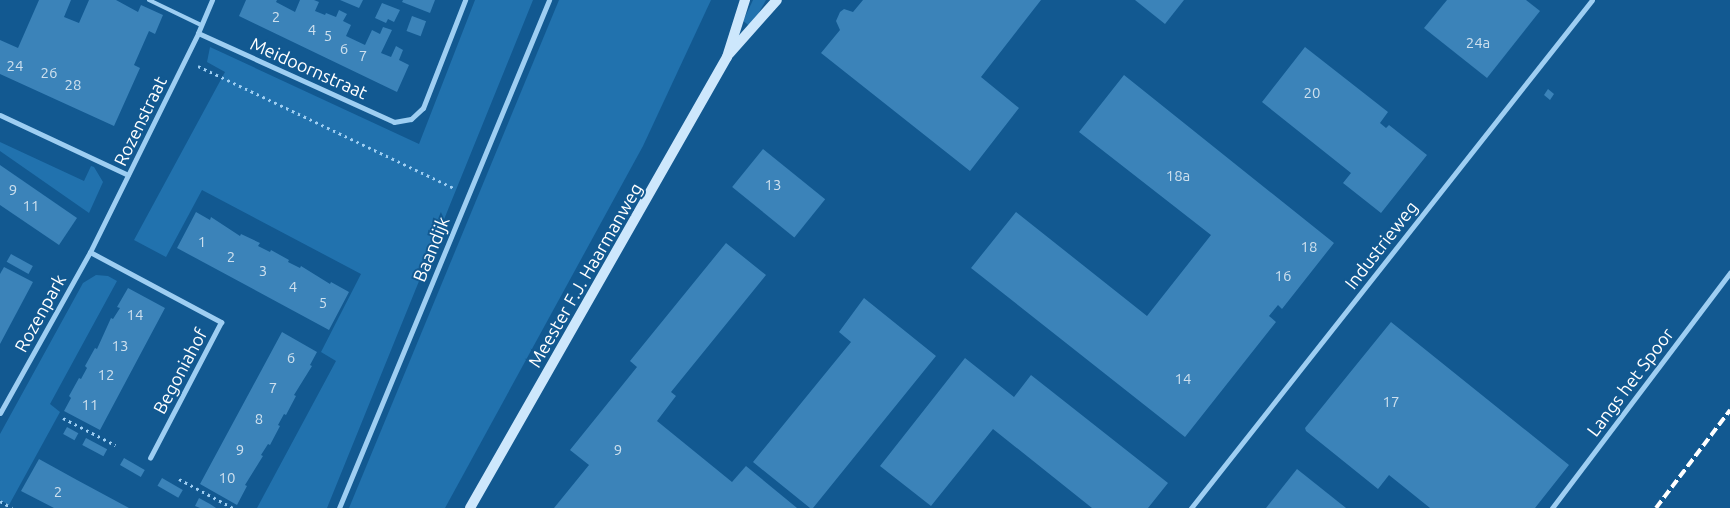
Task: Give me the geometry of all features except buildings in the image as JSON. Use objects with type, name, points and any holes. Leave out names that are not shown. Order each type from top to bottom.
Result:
[{"type":"main road","name":"Meester F.J. Haarmanweg","points":[[727,57],[745,0]]},
{"type":"main road","name":"Meester F.J. Haarmanweg","points":[[470,508],[727,57],[777,0]]},
{"type":"street","name":"Rozenstraat","points":[[90,252],[185,60],[212,0]]},
{"type":"street","name":"Meidoornstraat","points":[[198,33],[394,122],[410,119],[423,108],[465,0]]},
{"type":"street","name":"Baandijk","points":[[339,508],[548,0]]},
{"type":"street","name":"Industrieweg","points":[[1191,508],[1592,0]]},
{"type":"street","points":[[0,115],[128,175]]},
{"type":"street","name":"Rozenpark","points":[[0,413],[90,252]]},
{"type":"street","name":"Begoniahof","points":[[90,252],[221,322],[150,458]]},
{"type":"street","name":"Langs het Spoor","points":[[1552,508],[1730,273]]},
{"type":"lane","points":[[149,0],[201,25]]},
{"type":"path","points":[[185,60],[441,181]]},
{"type":"path","points":[[63,418],[115,445]]},
{"type":"path","points":[[179,479],[233,508]]},
{"type":"path","points":[[0,501],[12,508]]},
{"type":"shaded area","points":[[475,0],[533,0],[327,508],[257,508],[336,361],[321,352],[361,274],[202,190],[166,257],[134,240],[225,72],[207,62],[210,47],[419,144]]},
{"type":"shaded area","points":[[559,0],[711,0],[643,146],[445,508],[349,508]]},
{"type":"shaded area","points":[[753,0],[766,0],[751,27],[743,21]]},
{"type":"shaded area","points":[[0,142],[84,181],[91,166],[94,167],[103,182],[89,213],[0,151]]},
{"type":"shaded area","points":[[96,275],[108,276],[117,281],[50,404],[60,412],[9,505],[0,500],[0,434],[83,283]]},
{"type":"railway","points":[[1656,508],[1730,410]]}]
